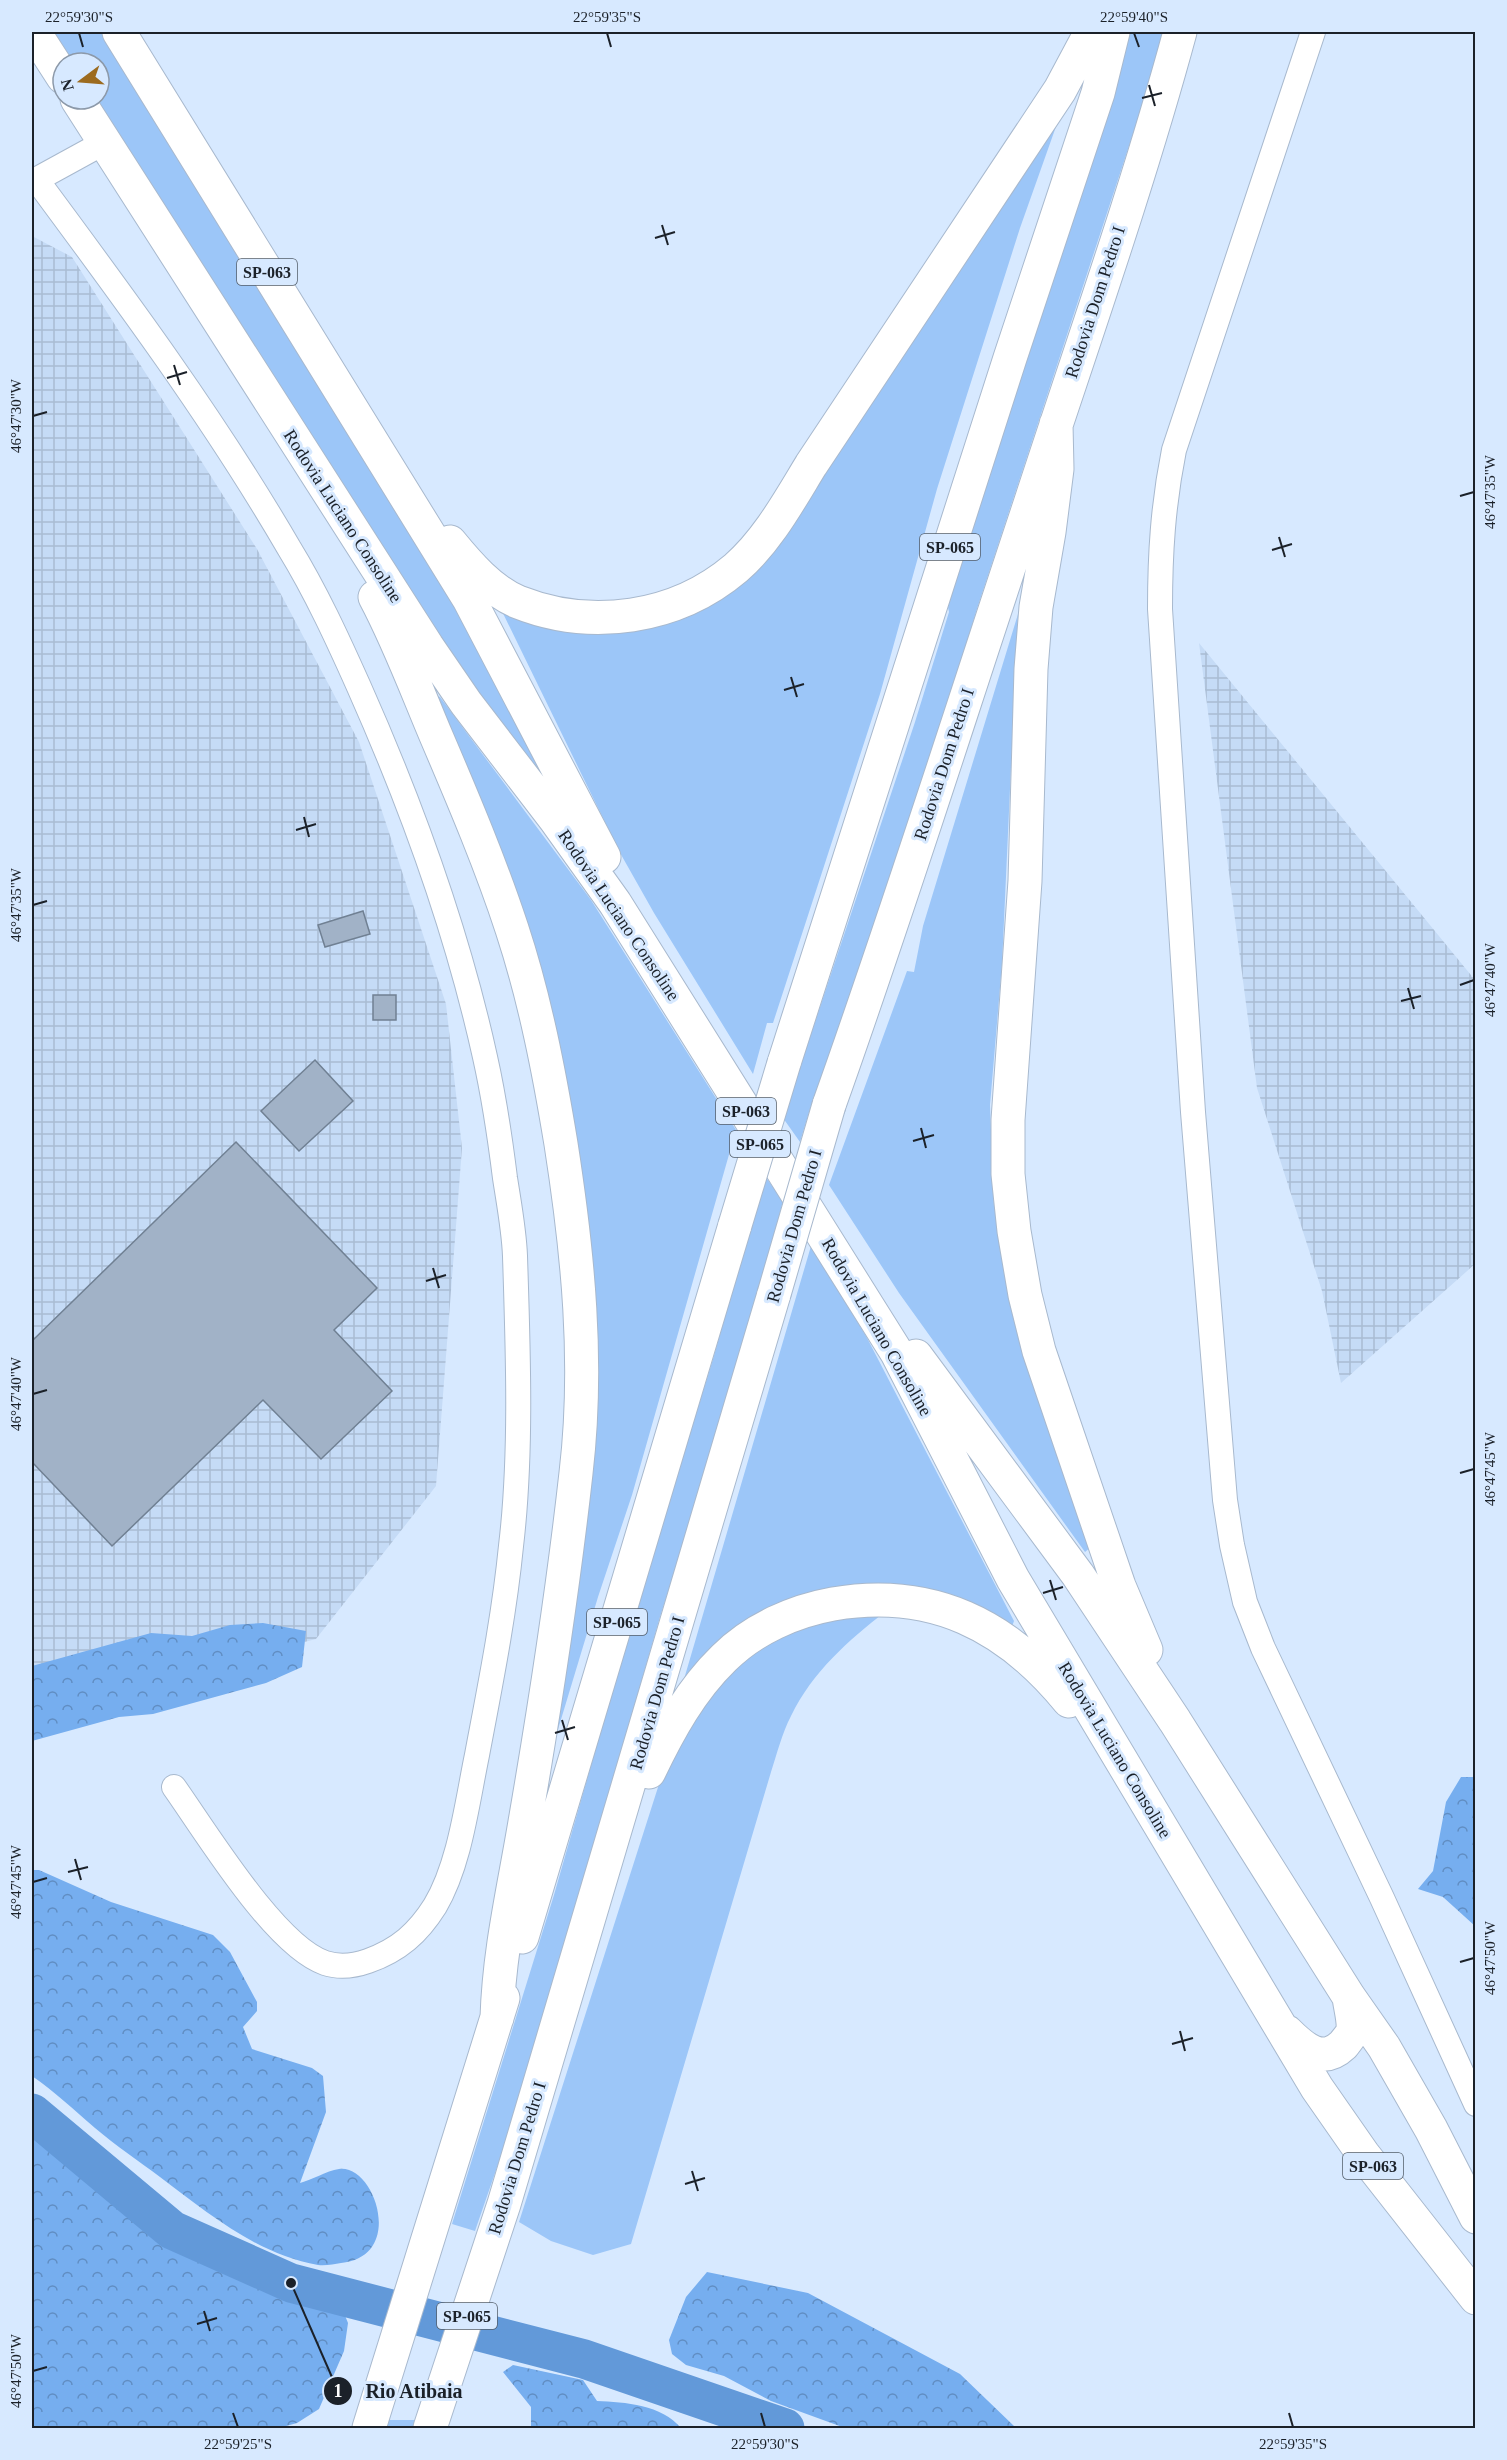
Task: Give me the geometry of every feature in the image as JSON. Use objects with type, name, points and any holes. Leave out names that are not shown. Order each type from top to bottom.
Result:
[{"type":"highway","points":[[34,32],[51,58]]},
{"type":"highway","name":"Rodovia Luciano Consoline","points":[[119,32],[469,599],[614,876],[915,1354],[1078,1575],[1175,1721],[1348,1997],[1384,2047],[1431,2129],[1476,2217]]},
{"type":"highway","points":[[414,513],[427,519],[469,565],[495,587],[516,601],[544,609],[598,618],[653,612],[684,601],[712,586],[738,566],[758,545],[784,510],[1060,90],[1091,32]]},
{"type":"highway","name":"SP-065","points":[[371,2419],[579,1754],[784,1063],[1098,93],[1113,32]]},
{"type":"highway","name":"Rodovia Dom Pedro I","points":[[430,2428],[504,2204],[829,1105],[870,992],[1056,424],[1163,95],[1180,32]]},
{"type":"highway","name":"Rodovia Luciano Consoline","points":[[85,111],[331,500],[466,703],[555,819],[615,903],[897,1353],[1013,1579],[1317,2088],[1363,2154],[1476,2298]]},
{"type":"highway","points":[[1056,424],[1057,469],[1036,607],[1030,669],[1025,881],[1008,1120],[1008,1174],[1023,1284],[1039,1351],[1119,1586],[1167,1693],[1175,1721]]},
{"type":"highway","points":[[331,500],[339,528],[380,605],[443,751],[512,930],[535,1007],[549,1072],[571,1211],[583,1361],[577,1468],[555,1638],[525,1825],[505,1928],[499,1971],[497,2018]]},
{"type":"highway","points":[[624,1804],[649,1772],[686,1704],[705,1678],[726,1656],[760,1631],[789,1616],[815,1607],[849,1602],[883,1599],[904,1601],[936,1607],[970,1620],[1027,1656],[1115,1750]]},
{"type":"highway","points":[[1282,2027],[1311,2052],[1321,2055],[1329,2054],[1340,2048],[1353,2030],[1348,1997]]},
{"type":"street","points":[[1313,32],[1174,450],[1164,496],[1160,549],[1160,609],[1194,1124],[1225,1500],[1245,1602],[1263,1648],[1382,1898],[1476,2104]]},
{"type":"street","points":[[105,142],[34,180],[116,287],[216,431],[291,551],[342,649],[385,745],[437,886],[474,1014],[498,1122],[515,1249],[517,1427],[512,1541],[499,1641],[469,1795],[453,1865],[437,1903],[410,1939],[388,1954],[357,1965],[340,1967],[322,1962],[302,1952],[252,1897],[174,1787]]},
{"type":"shaded area","points":[[49,32],[104,32],[436,563],[561,798],[491,720],[100,111],[111,111],[111,51],[61,51]]},
{"type":"shaded area","points":[[1129,32],[1164,32],[1151,79],[976,612],[930,765],[821,1094],[814,1096],[800,1142],[783,1118],[915,722],[949,612],[946,598]]},
{"type":"shaded area","points":[[1064,104],[1020,228],[937,489],[880,694],[773,1023],[767,1023],[753,1074],[654,913],[619,851],[497,601],[707,601]]},
{"type":"shaded area","points":[[32,236],[72,257],[257,549],[359,742],[446,1004],[462,1148],[436,1486],[316,1639],[32,1714]]},
{"type":"shaded area","points":[[1018,614],[1002,964],[990,1105],[994,1206],[1000,1215],[1092,1546],[1085,1552],[899,1293],[829,1185],[907,971],[914,972],[923,926]]},
{"type":"shaded area","points":[[1199,643],[1475,980],[1475,1264],[1341,1383],[1322,1291],[1257,1088]]},
{"type":"shaded area","points":[[428,691],[440,697],[591,900],[736,1130],[632,1495],[556,1736],[550,1735],[588,1252]]},
{"type":"shaded area","points":[[765,1176],[783,1201],[738,1371],[660,1617],[504,2147],[475,2231],[452,2224],[554,1895],[634,1615],[713,1359]]},
{"type":"shaded area","points":[[811,1246],[866,1336],[1014,1621],[1011,1629],[878,1590],[682,1686]]},
{"type":"shaded area","points":[[886,1611],[832,1658],[800,1700],[785,1729],[631,2244],[593,2255],[551,2241],[519,2222],[673,1745],[734,1666],[785,1630]]},
{"type":"shaded area","points":[[389,2420],[418,2420],[416,2428],[387,2428]]},
{"type":"green space","points":[[263,1623],[306,1631],[302,1667],[266,1683],[153,1714],[119,1717],[32,1741],[32,1666],[151,1633],[192,1636],[230,1625]]},
{"type":"green space","points":[[1461,1777],[1475,1777],[1475,1926],[1443,1897],[1418,1889],[1433,1871],[1446,1802]]},
{"type":"green space","points":[[32,1870],[39,1870],[111,1902],[213,1935],[230,1952],[257,2002],[257,2011],[243,2027],[252,2049],[312,2068],[323,2076],[326,2112],[300,2183],[339,2169],[352,2171],[364,2181],[373,2195],[378,2212],[378,2229],[373,2245],[361,2257],[341,2263],[318,2265],[275,2252],[234,2231],[119,2147],[32,2076]]},
{"type":"green space","points":[[32,2138],[68,2164],[137,2199],[203,2258],[287,2295],[344,2313],[348,2323],[344,2351],[319,2409],[297,2423],[279,2428],[32,2428]]},
{"type":"green space","points":[[707,2272],[808,2293],[960,2374],[1014,2426],[1013,2428],[845,2428],[771,2401],[724,2376],[686,2365],[672,2354],[669,2340],[686,2297]]},
{"type":"green space","points":[[513,2365],[583,2380],[597,2401],[642,2406],[664,2414],[681,2428],[531,2428],[531,2407],[503,2372]]},
{"type":"building","points":[[363,911],[370,934],[325,947],[318,925]]},
{"type":"building","points":[[373,995],[396,995],[396,1020],[373,1020]]},
{"type":"building","points":[[315,1060],[353,1101],[299,1151],[261,1111]]},
{"type":"building","points":[[236,1142],[377,1288],[334,1330],[392,1391],[321,1459],[263,1400],[112,1546],[32,1462],[32,1341]]},
{"type":"waterway","points":[[32,2113],[172,2230],[291,2283],[584,2359],[785,2428]]},
{"type":"place","name":"Rio Atibaia","points":[[291,2283]]}]
